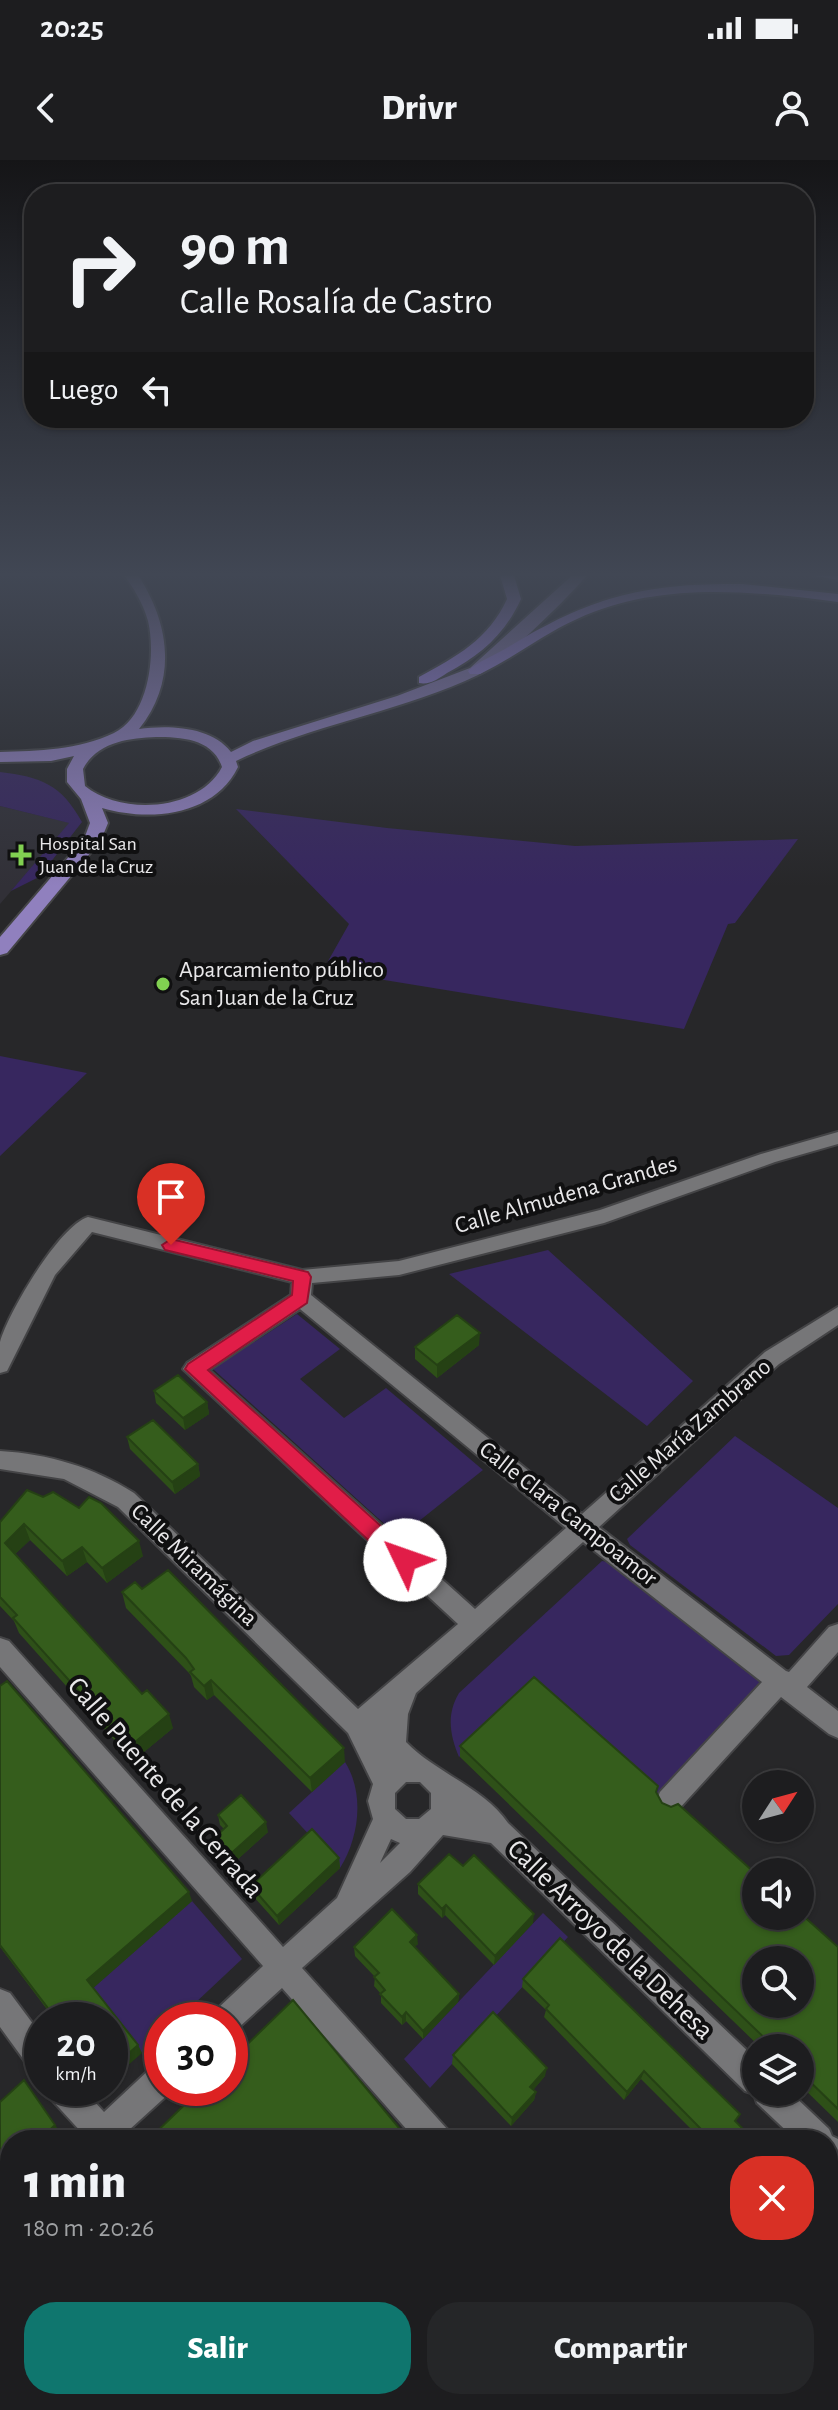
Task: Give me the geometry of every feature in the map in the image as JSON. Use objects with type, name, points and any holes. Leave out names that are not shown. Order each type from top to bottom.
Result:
[{"type":"highway","points":[[424,680],[430,677]]},
{"type":"main road","points":[[0,760],[51,756],[116,738],[136,726],[148,708],[153,677]]},
{"type":"main road","points":[[203,739],[235,736],[432,677]]},
{"type":"main road","points":[[228,759],[259,744],[402,699],[459,677]]},
{"type":"main road","points":[[84,850],[120,826],[166,807],[200,798],[218,787],[228,775],[228,759],[220,748],[169,728],[148,708]]},
{"type":"main road","points":[[116,738],[151,732],[185,734]]},
{"type":"main road","points":[[62,777],[99,745]]},
{"type":"main road","points":[[0,760],[62,777],[89,797],[129,808],[166,807]]},
{"type":"main road","points":[[0,949],[97,831],[99,823],[89,797]]},
{"type":"street","name":"Calle Almudena Grandes","points":[[0,1365],[33,1295],[73,1235],[88,1224],[301,1288],[399,1268],[604,1216],[779,1154],[838,1138]]},
{"type":"street","name":"Calle Clara Campoamor","points":[[301,1288],[581,1527],[838,1726]]},
{"type":"street","points":[[301,1288],[194,1369],[475,1624]]},
{"type":"street","name":"Calle María Zambrano","points":[[357,1725],[406,1686],[772,1358],[838,1315]]},
{"type":"street","name":"Calle Miramágina","points":[[0,1460],[50,1464],[66,1469],[96,1481],[126,1500],[357,1725],[393,1746],[416,1770]]},
{"type":"street","points":[[669,1801],[838,1635]]},
{"type":"street","name":"Calle Puente de la Cerrada","points":[[0,1649],[427,2130]]},
{"type":"street","points":[[393,1746],[395,1714],[406,1686]]},
{"type":"street","name":"Calle Miramágina","points":[[357,1725],[386,1783]]},
{"type":"street","points":[[246,2002],[346,1908],[375,1888],[414,1851],[434,1824],[445,1803],[441,1785],[430,1775],[416,1770],[402,1772],[386,1783],[380,1801],[386,1819],[406,1832],[434,1824]]},
{"type":"street","name":"Calle Arroyo de la Dehesa","points":[[441,1785],[487,1815],[499,1832],[742,2066]]},
{"type":"street","points":[[346,1908],[386,1819]]},
{"type":"street","name":"Calle Arroyo de la Dehesa","points":[[434,1824],[476,1825],[499,1832]]},
{"type":"street","points":[[0,2003],[24,2036]]},
{"type":"street","points":[[107,2130],[144,2096]]},
{"type":"street","points":[[76,2106],[95,2130]]},
{"type":"street","points":[[783,2106],[808,2130]]},
{"type":"shaded area","points":[[0,772],[38,780],[58,791],[82,822],[39,877],[11,891],[69,823],[0,806]]},
{"type":"shaded area","name":"Hospital San Juan de la Cruz","points":[[0,806],[70,823],[0,904]]},
{"type":"shaded area","points":[[236,809],[387,828],[575,846],[798,839],[735,923],[728,924],[684,1029],[323,970],[349,924]]},
{"type":"shaded area","points":[[0,1056],[87,1073],[0,1156]]},
{"type":"shaded area","points":[[548,1250],[693,1381],[647,1426],[449,1274]]},
{"type":"shaded area","points":[[297,1314],[340,1349],[300,1379],[344,1418],[386,1388],[483,1470],[399,1537],[213,1369]]},
{"type":"shaded area","points":[[735,1436],[838,1508],[838,1604],[789,1655],[776,1656],[630,1545],[627,1539]]},
{"type":"shaded area","points":[[602,1561],[608,1562],[756,1674],[761,1686],[656,1797],[533,1688],[459,1757],[451,1725],[452,1709],[459,1693]]},
{"type":"shaded area","points":[[345,1762],[355,1788],[357,1816],[352,1843],[340,1868],[289,1813]]},
{"type":"shaded area","points":[[192,1901],[242,1959],[196,2002],[144,2002],[142,2053],[128,2035],[128,2002],[102,2002],[92,1989]]},
{"type":"shaded area","points":[[543,1913],[568,1937],[430,2088],[404,2059]]},
{"type":"building","points":[[457,1315],[480,1333],[437,1365],[415,1347]]},
{"type":"building","points":[[178,1375],[207,1402],[183,1418],[154,1391]]},
{"type":"building","points":[[153,1420],[198,1464],[172,1482],[127,1437]]},
{"type":"building","points":[[27,1490],[43,1497],[53,1492],[79,1508],[89,1497],[101,1503],[139,1541],[102,1568],[82,1547],[62,1561],[24,1524],[5,1543],[142,1694],[147,1690],[169,1714],[129,1747],[13,1618],[17,1615],[0,1597],[0,1522]]},
{"type":"building","points":[[168,1570],[344,1748],[310,1778],[211,1680],[204,1686],[190,1672],[194,1669],[186,1658],[122,1592],[135,1582],[142,1589]]},
{"type":"building","points":[[534,1677],[658,1786],[656,1792],[662,1803],[671,1807],[678,1804],[742,1861],[742,1930],[814,1930],[814,1926],[838,1947],[838,2109],[814,2086],[814,2034],[760,2034],[744,2018],[814,2018],[814,1946],[742,1946],[742,2016],[460,1746]]},
{"type":"building","points":[[7,1681],[189,1892],[87,1980],[104,2002],[43,2002],[0,1945],[0,1686]]},
{"type":"building","points":[[241,1795],[266,1822],[226,1858],[211,1841],[227,1826],[218,1815]]},
{"type":"building","points":[[312,1829],[339,1858],[277,1916],[251,1886]]},
{"type":"building","points":[[449,1854],[463,1866],[474,1855],[534,1914],[495,1956],[446,1905],[442,1909],[418,1884]]},
{"type":"building","points":[[392,1909],[417,1935],[410,1942],[459,1994],[423,2031],[406,2012],[402,2017],[380,1994],[385,1990],[374,1977],[379,1973],[354,1947]]},
{"type":"building","points":[[560,1938],[740,2114],[735,2121],[744,2130],[700,2130],[644,2071],[627,2092],[546,2009],[549,2005],[523,1979]]},
{"type":"building","points":[[293,2000],[401,2130],[158,2130],[183,2106],[248,2106],[248,2044]]},
{"type":"building","points":[[493,2012],[547,2068],[530,2087],[536,2092],[512,2118],[453,2055]]},
{"type":"building","points":[[128,2032],[138,2045],[128,2054]]},
{"type":"building","points":[[24,2080],[24,2106],[42,2106],[55,2125],[50,2130],[0,2130],[0,2102]]},
{"type":"place","name":"Hospital San Juan de la Cruz","points":[[21,855]]},
{"type":"place","name":"Aparcamiento público San Juan de la Cruz","points":[[163,984]]},
{"type":"route","points":[[171,1245],[302,1277],[301,1298],[194,1369],[405,1560]]}]
